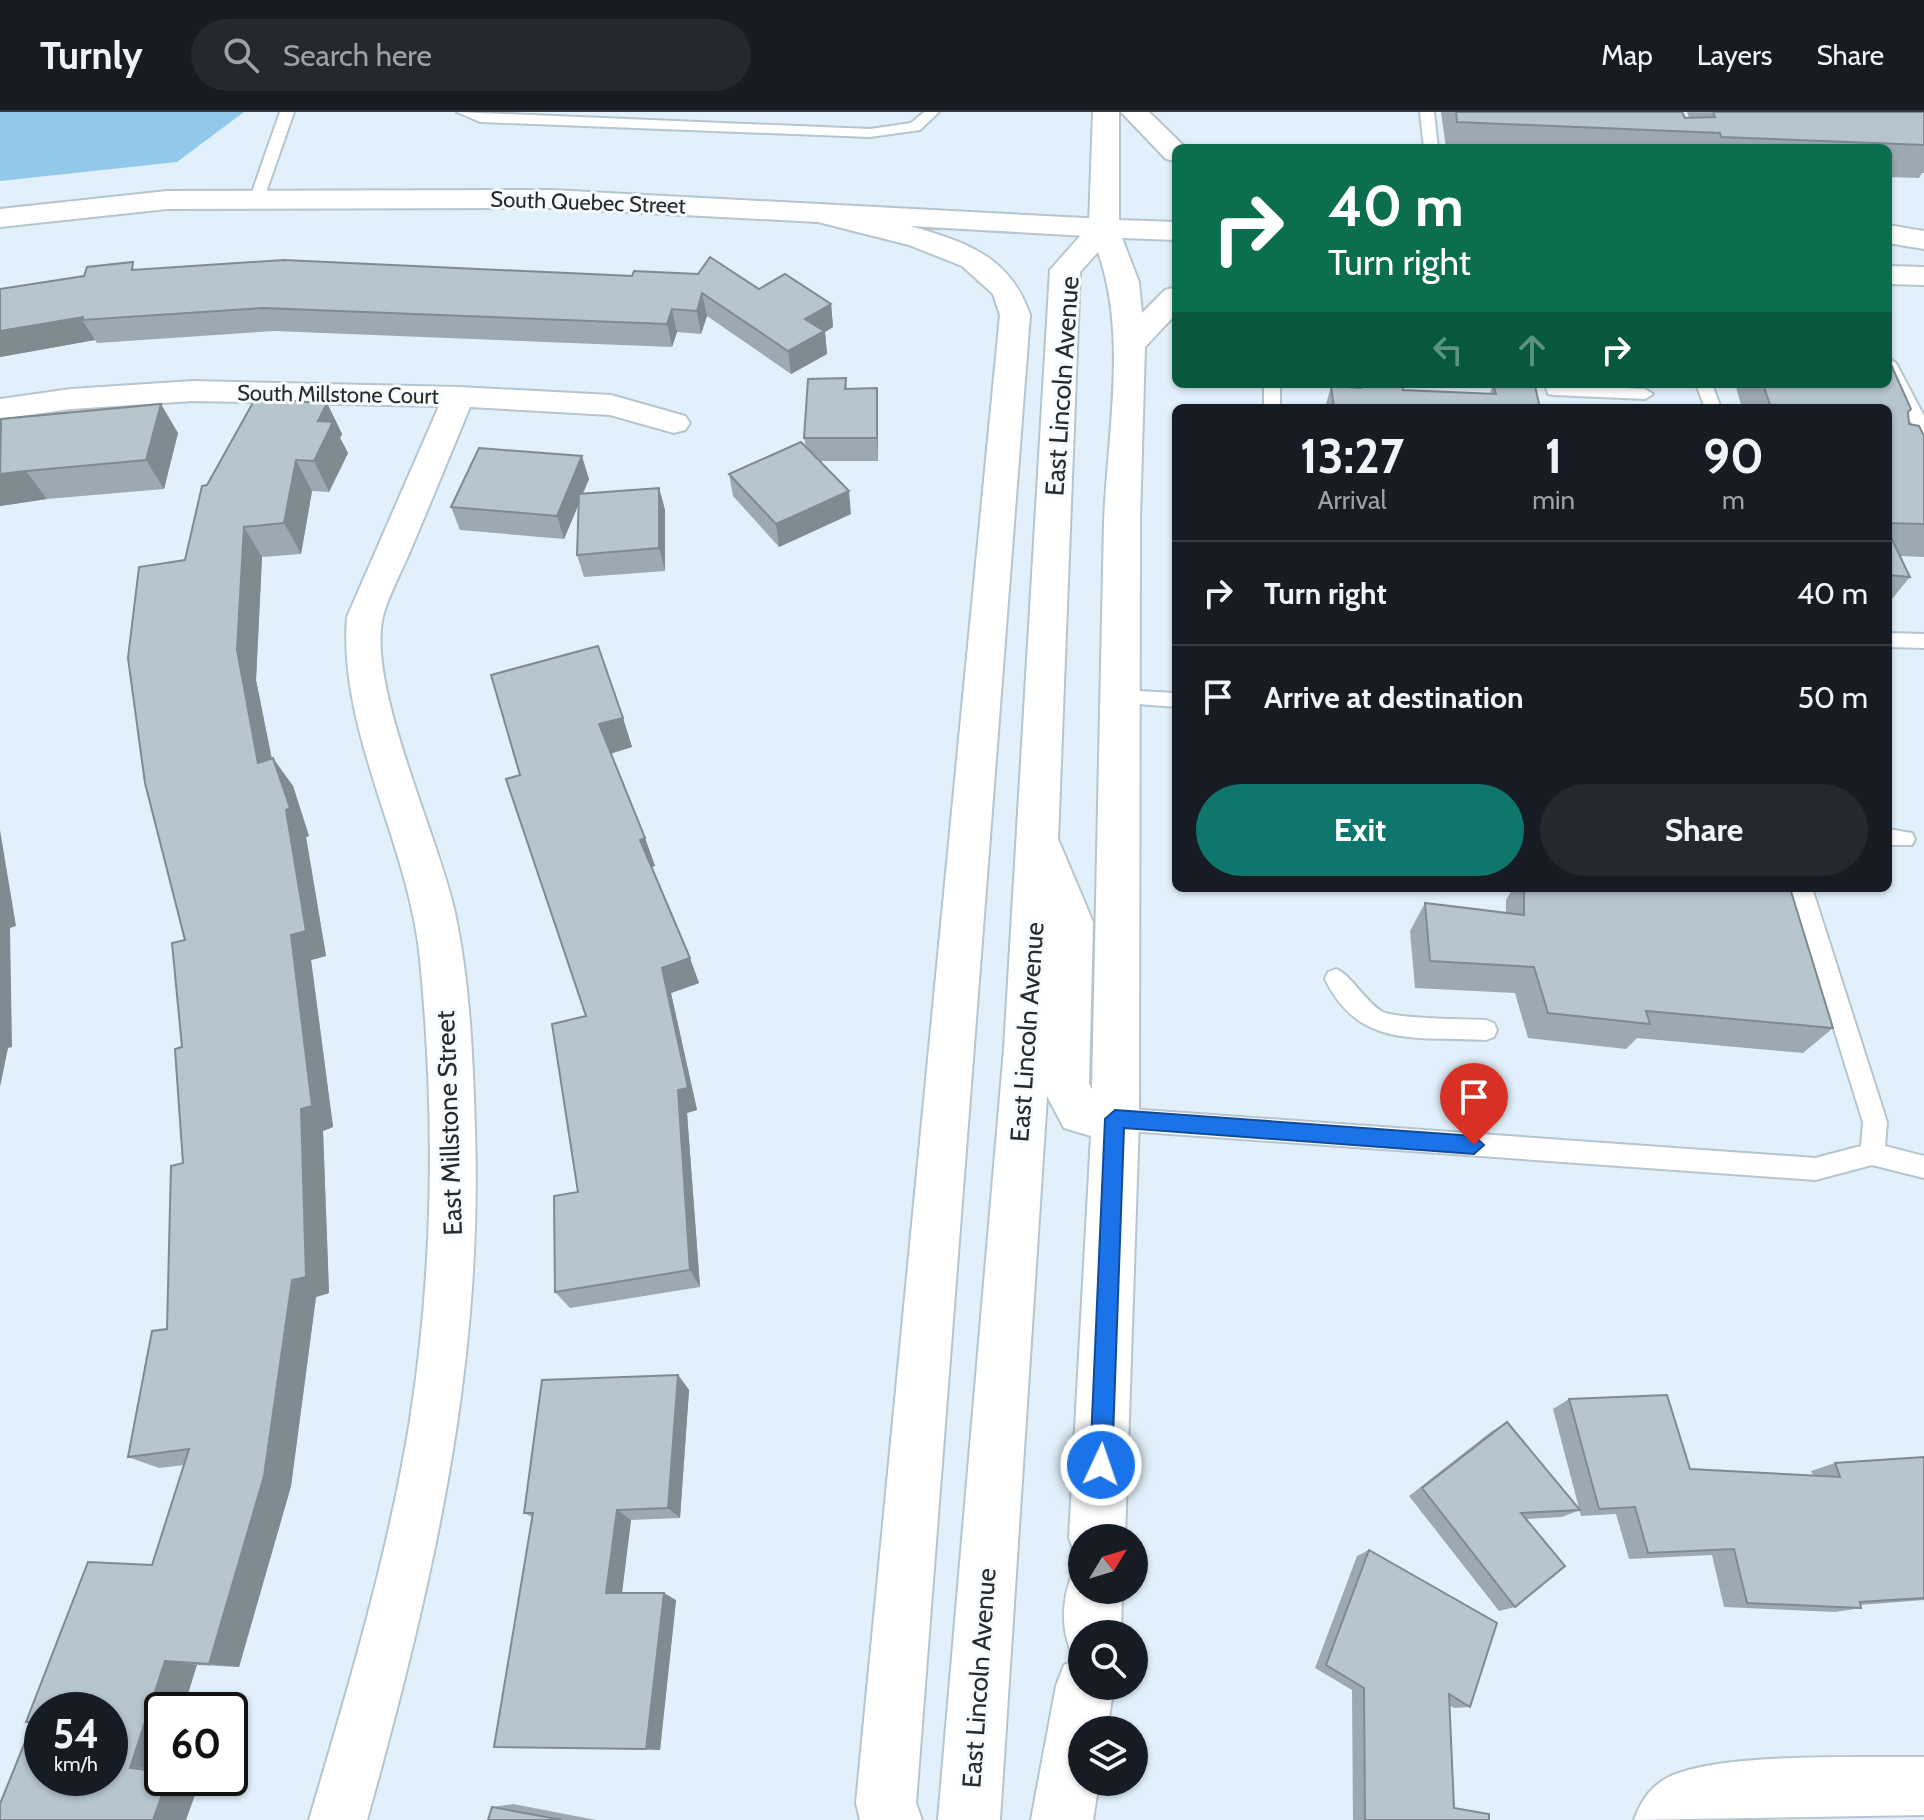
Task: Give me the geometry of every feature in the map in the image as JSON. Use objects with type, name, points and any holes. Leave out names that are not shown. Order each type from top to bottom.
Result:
[{"type":"main road","points":[[1104,228],[1106,112]]},
{"type":"main road","points":[[1134,112],[1172,149]]},
{"type":"main road","name":"South Quebec Street","points":[[0,218],[167,200],[551,199],[1172,231]]},
{"type":"main road","points":[[814,212],[960,254],[997,278],[1008,292],[1015,315],[886,1803],[891,1820]]},
{"type":"main road","name":"East Lincoln Avenue","points":[[969,1820],[982,1613],[1027,1049],[1065,270],[1104,228],[1124,282],[1129,345],[1120,697],[1115,1119],[1098,1524]]},
{"type":"main road","points":[[1892,234],[1910,235],[1924,240]]},
{"type":"main road","points":[[1892,275],[1924,276]]},
{"type":"main road","points":[[1129,345],[1172,300]]},
{"type":"main road","points":[[1038,837],[1071,922],[1066,1088],[1081,1113],[1115,1119]]},
{"type":"main road","points":[[1062,1820],[1083,1700]]},
{"type":"street","name":"South Millstone Court","points":[[0,409],[71,399],[193,391],[459,397],[611,405],[674,423]]},
{"type":"street","name":"East Millstone Street","points":[[338,1820],[391,1637],[435,1419],[453,1250],[453,1086],[441,953],[421,857],[365,687],[361,649],[365,617],[459,397]]},
{"type":"street","points":[[1663,1820],[1683,1801],[1739,1790],[1924,1786]]},
{"type":"lane","points":[[257,198],[287,112]]},
{"type":"lane","points":[[464,112],[480,118],[870,133],[915,127],[932,112]]},
{"type":"lane","points":[[1427,112],[1431,144]]},
{"type":"lane","points":[[1892,371],[1924,432]]},
{"type":"lane","points":[[1554,388],[1645,395]]},
{"type":"lane","points":[[1892,640],[1924,641]]},
{"type":"lane","points":[[1120,697],[1172,700]]},
{"type":"lane","points":[[1802,892],[1875,1122],[1872,1154]]},
{"type":"lane","points":[[1336,979],[1351,1001],[1380,1024],[1486,1030]]},
{"type":"lane","points":[[1115,1119],[1815,1169],[1872,1154],[1924,1167]]},
{"type":"shaded area","points":[[0,112],[244,112],[177,162],[0,181]]},
{"type":"building","points":[[1456,112],[1682,112],[1685,118],[1715,117],[1713,112],[1924,112],[1924,145],[1457,122]]},
{"type":"building","points":[[710,257],[759,289],[785,274],[831,304],[805,319],[824,331],[788,351],[702,293],[697,311],[672,309],[667,324],[263,308],[82,320],[83,317],[0,331],[0,289],[84,276],[87,267],[133,262],[132,270],[284,260],[632,276],[634,271],[698,274]]},
{"type":"building","points":[[1892,367],[1911,409],[1908,412],[1909,424],[1919,426],[1924,436],[1924,524],[1892,523],[1892,404],[1770,404],[1764,388],[1892,388]]},
{"type":"building","points":[[846,378],[845,389],[877,388],[877,438],[804,438],[808,379]]},
{"type":"building","points":[[1331,388],[1403,388],[1496,394],[1494,388],[1535,388],[1539,404],[1333,404]]},
{"type":"building","points":[[255,399],[327,403],[318,421],[333,422],[314,461],[296,460],[284,523],[244,527],[237,650],[258,763],[273,758],[290,808],[286,810],[306,931],[291,935],[312,1106],[301,1109],[306,1277],[292,1280],[264,1476],[209,1664],[165,1661],[155,1692],[144,1692],[144,1725],[130,1768],[144,1770],[144,1796],[162,1796],[153,1820],[0,1820],[0,1804],[24,1744],[24,1796],[128,1796],[128,1692],[38,1692],[88,1562],[152,1565],[189,1449],[128,1457],[152,1331],[167,1329],[171,1166],[183,1163],[175,1049],[182,1047],[172,943],[185,940],[145,783],[128,658],[139,567],[185,560],[202,486],[207,485]]},
{"type":"building","points":[[161,404],[146,460],[0,474],[1,419]]},
{"type":"building","points":[[801,442],[849,491],[776,524],[729,474]]},
{"type":"building","points":[[479,448],[582,456],[557,516],[451,507]]},
{"type":"building","points":[[659,488],[659,548],[577,555],[579,494]]},
{"type":"building","points":[[1892,539],[1910,577],[1892,575]]},
{"type":"building","points":[[598,646],[623,718],[599,724],[645,838],[640,840],[690,958],[662,968],[688,1088],[678,1090],[690,1270],[555,1292],[554,1196],[578,1192],[552,1024],[586,1016],[506,779],[520,775],[491,675]]},
{"type":"building","points":[[1524,892],[1791,892],[1833,1028],[1646,1011],[1650,1024],[1548,1013],[1534,967],[1430,961],[1425,903],[1524,915]]},
{"type":"building","points":[[678,1375],[668,1508],[617,1510],[606,1593],[664,1593],[646,1749],[494,1747],[533,1513],[524,1513],[542,1380]]},
{"type":"building","points":[[1667,1395],[1690,1469],[1840,1477],[1835,1463],[1924,1457],[1924,1598],[1860,1602],[1861,1608],[1747,1603],[1734,1549],[1648,1553],[1635,1507],[1599,1509],[1569,1399]]},
{"type":"building","points":[[1507,1422],[1580,1510],[1521,1513],[1565,1566],[1515,1607],[1422,1488]]},
{"type":"building","points":[[1369,1550],[1497,1623],[1470,1707],[1449,1694],[1454,1808],[1489,1814],[1489,1820],[1365,1820],[1364,1688],[1326,1665]]},
{"type":"building","points":[[492,1807],[562,1820],[488,1820]]},
{"type":"route","points":[[1101,1465],[1115,1119],[1474,1145]]}]
